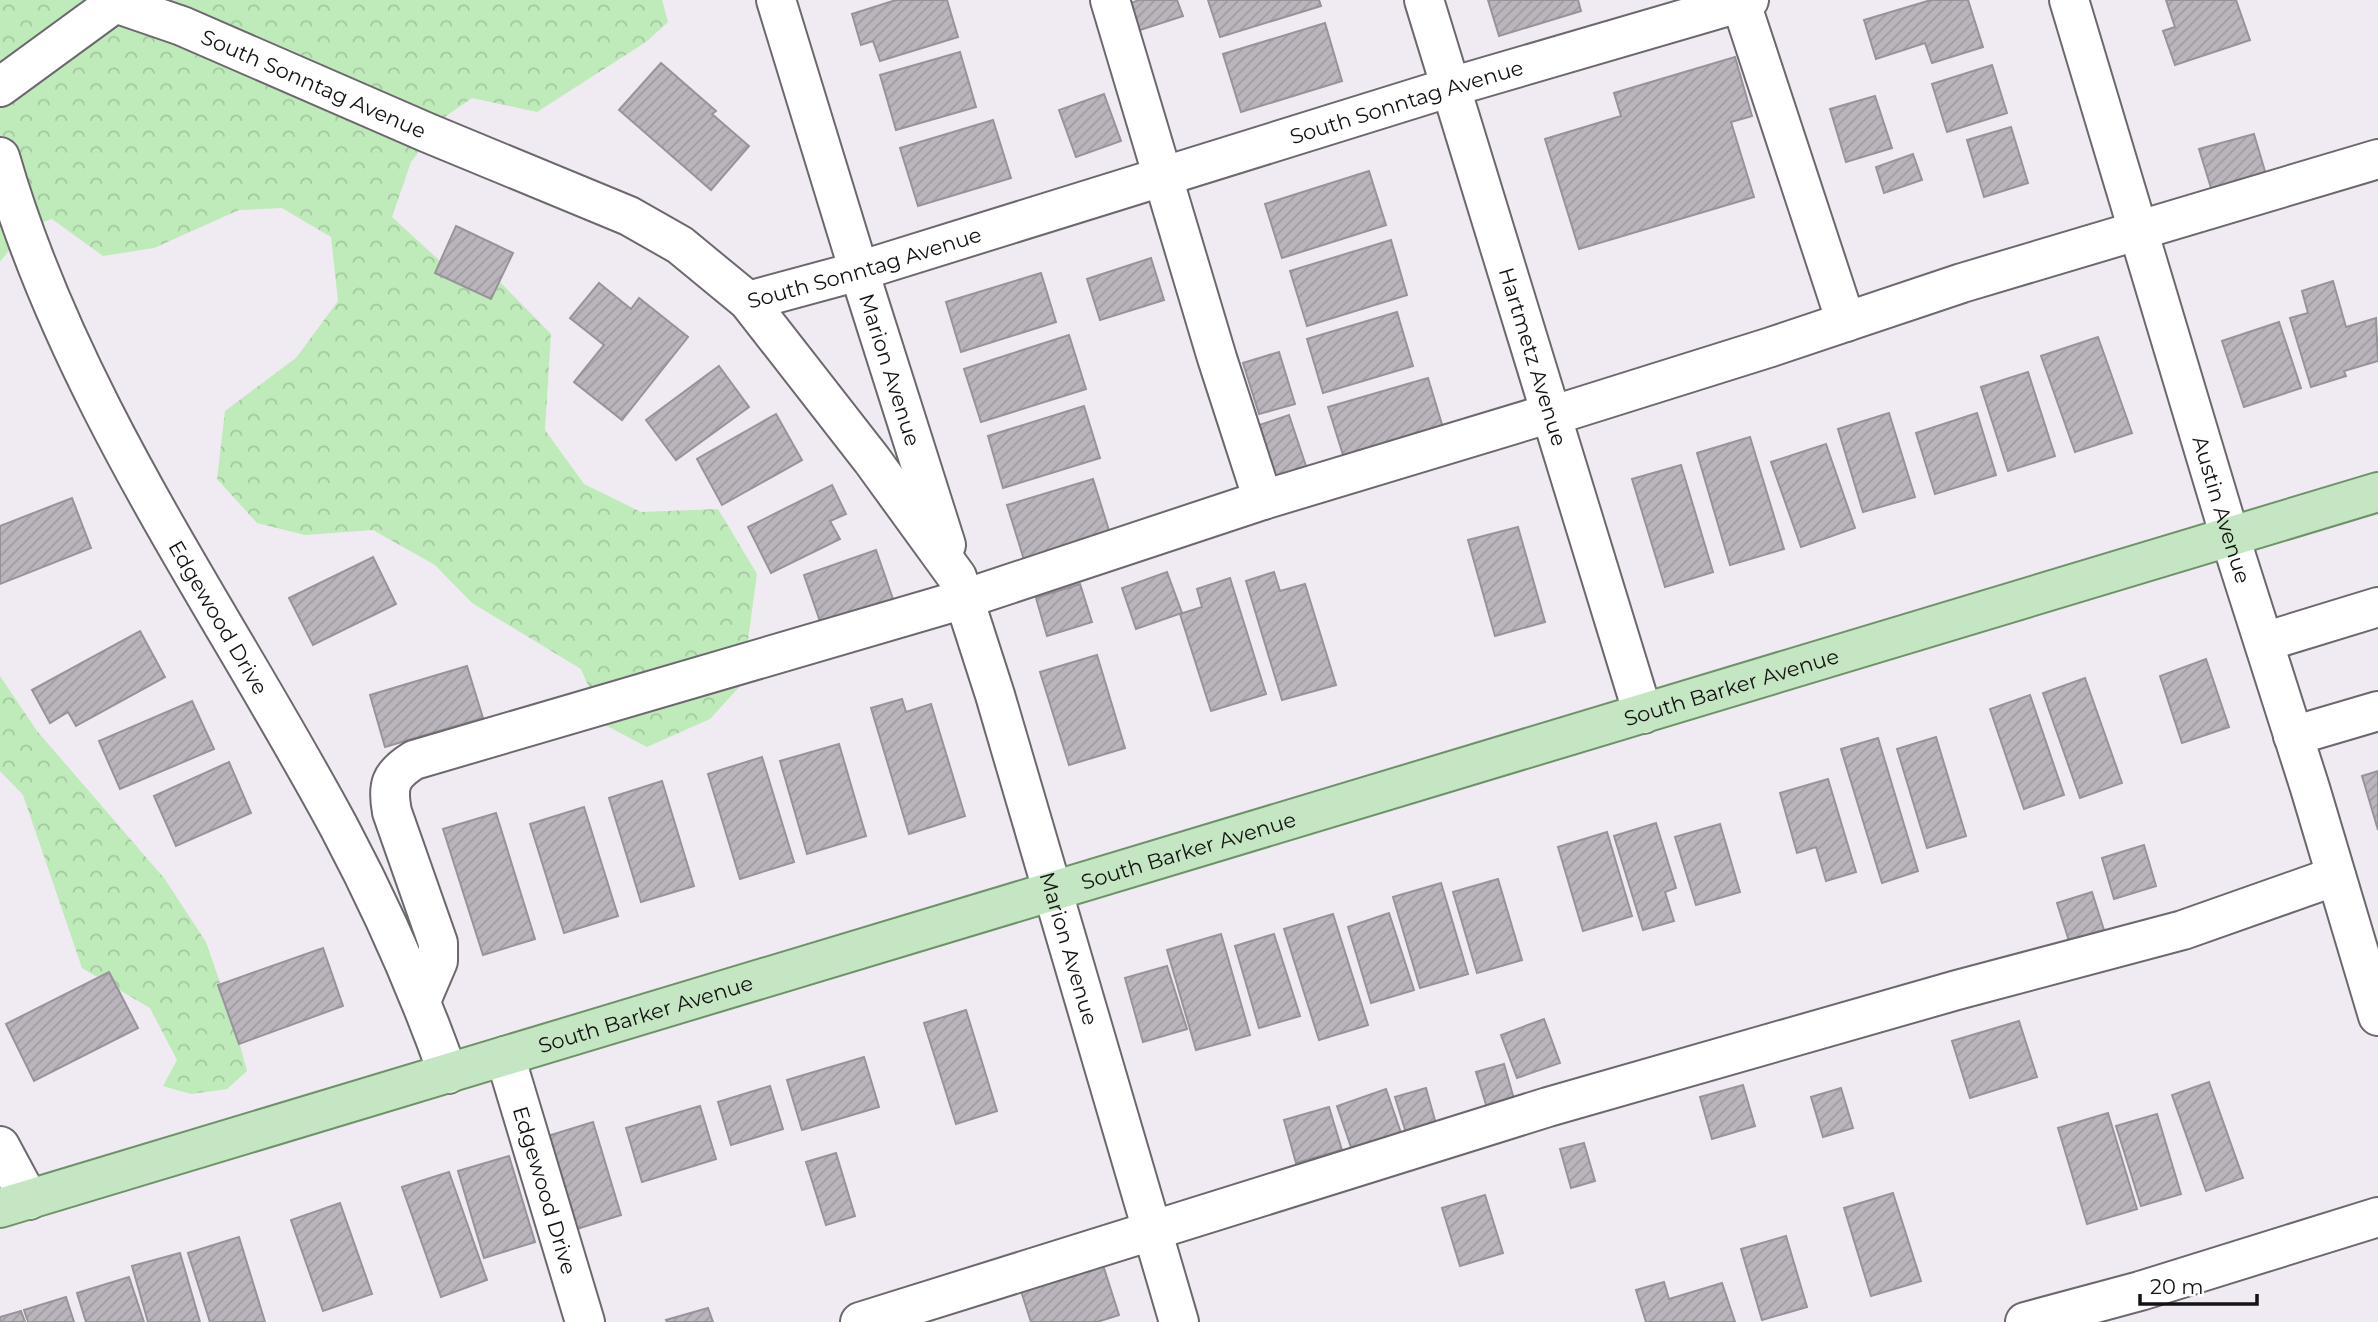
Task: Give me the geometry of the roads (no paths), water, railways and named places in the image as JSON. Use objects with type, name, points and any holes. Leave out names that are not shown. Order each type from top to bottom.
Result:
[{"type":"main road","name":"South Barker Avenue","points":[[15,1204],[2378,492]]},
{"type":"street","name":"Marion Avenue","points":[[776,0],[1054,892],[1179,1322]]},
{"type":"street","points":[[1110,0],[1217,358],[1263,500]]},
{"type":"street","name":"Hartmetz Avenue","points":[[1424,0],[1643,714]]},
{"type":"street","name":"Austin Avenue","points":[[2069,0],[2230,537],[2378,1016]]},
{"type":"street","name":"South Sonntag Avenue","points":[[0,87],[115,3],[182,26],[428,133],[629,216],[680,245],[747,302],[859,271],[1451,87],[1743,1]]},
{"type":"street","points":[[1743,1],[1846,322]]},
{"type":"street","name":"Edgewood Drive","points":[[0,157],[35,259],[81,367],[146,494],[339,827],[421,1001],[449,1074]]},
{"type":"street","points":[[421,1001],[438,961],[438,943],[392,812],[389,795],[392,779],[399,769],[414,760],[960,588],[1551,415],[1962,283],[2378,159]]},
{"type":"street","name":"Marion Avenue","points":[[747,302],[872,460],[960,588]]},
{"type":"street","points":[[2264,642],[2378,607]]},
{"type":"street","points":[[2293,736],[2378,711]]},
{"type":"street","points":[[860,1322],[1548,1107],[1957,990],[2183,930],[2336,876]]},
{"type":"street","name":"Edgewood Drive","points":[[505,1056],[585,1322]]},
{"type":"street","points":[[0,1146],[15,1204]]},
{"type":"street","points":[[2025,1322],[2145,1307],[2378,1217]]}]
